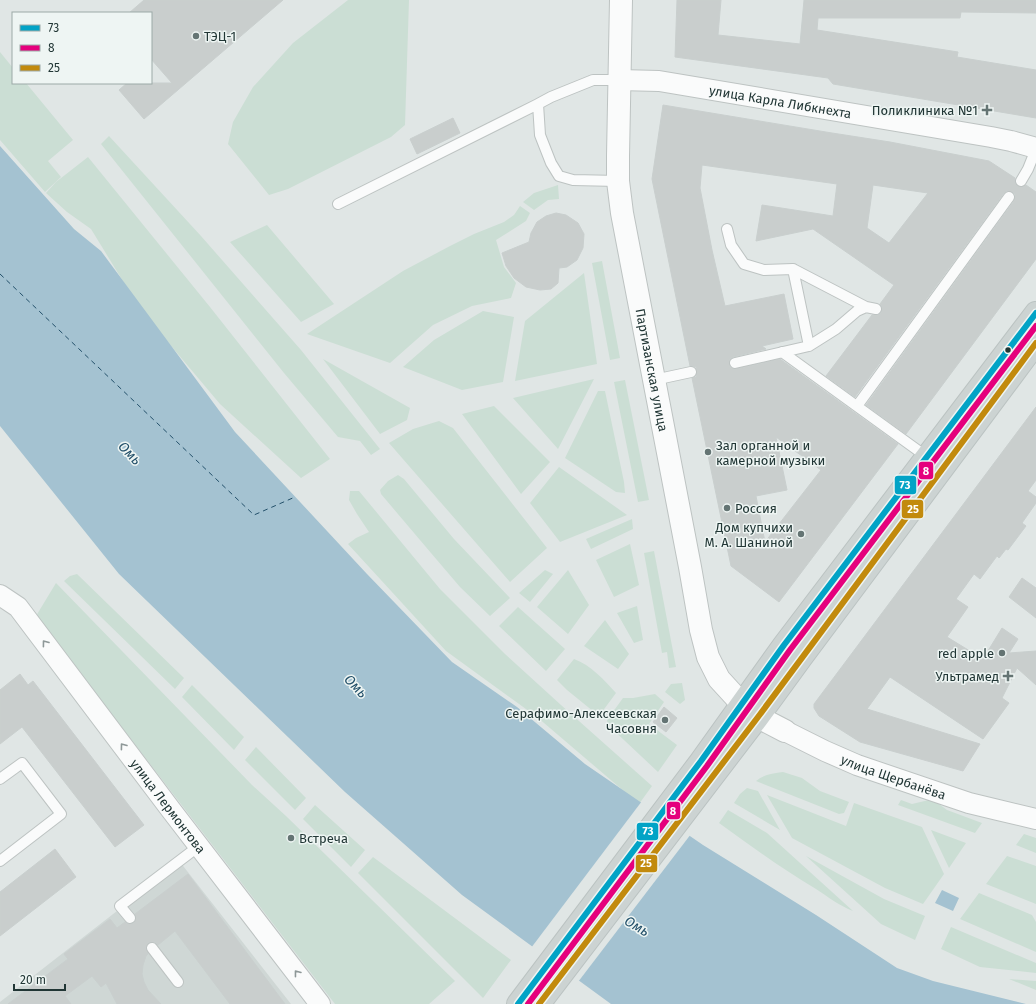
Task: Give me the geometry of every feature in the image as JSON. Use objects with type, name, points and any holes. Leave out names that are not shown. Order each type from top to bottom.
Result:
[{"type":"main road","points":[[709,767],[742,703],[784,644],[1036,313]]},
{"type":"main road","points":[[526,1003],[709,767],[758,717],[1036,343]]},
{"type":"street","name":"Партизанская улица","points":[[621,0],[618,182],[622,213],[701,630],[708,657],[719,679],[758,717]]},
{"type":"street","name":"улица Карла Либкнехта","points":[[619,80],[659,81],[1004,140],[1036,148]]},
{"type":"street","name":"улица Лермонтова","points":[[0,595],[18,607],[320,1004]]},
{"type":"street","name":"улица Щербанёва","points":[[758,717],[825,751],[857,765],[969,803],[1036,819]]},
{"type":"lane","points":[[338,204],[551,97],[593,80],[619,80]]},
{"type":"lane","points":[[538,104],[540,136],[551,162],[559,176],[573,180],[618,182]]},
{"type":"lane","points":[[1021,181],[1028,169],[1036,148]]},
{"type":"lane","points":[[857,406],[907,330],[1009,198]]},
{"type":"lane","points":[[727,229],[731,245],[744,264],[764,270],[793,269],[871,308],[857,311],[836,329],[809,346],[735,364]]},
{"type":"lane","points":[[793,269],[809,346]]},
{"type":"lane","points":[[782,352],[927,457]]},
{"type":"lane","points":[[654,380],[691,372]]},
{"type":"lane","points":[[0,779],[22,763],[61,814],[0,861]]},
{"type":"lane","points":[[130,918],[120,906],[199,846]]},
{"type":"lane","points":[[152,948],[178,982]]},
{"type":"shaded area","points":[[180,862],[291,1004],[0,1004],[0,1002]]},
{"type":"green space","points":[[348,0],[409,0],[405,125],[391,137],[288,189],[269,195],[228,144],[233,122],[253,87],[293,43]]},
{"type":"green space","points":[[0,52],[12,67],[12,84],[27,84],[73,140],[48,161],[61,177],[45,192],[0,140]]},
{"type":"green space","points":[[109,136],[201,236],[301,350],[380,449],[371,455],[360,441],[338,437],[284,373],[101,144]]},
{"type":"green space","points":[[88,157],[210,307],[330,459],[301,478],[220,404],[140,309],[91,229],[67,212],[46,193],[56,182]]},
{"type":"green space","points":[[558,185],[559,199],[548,200],[534,210],[523,202],[534,193]]},
{"type":"green space","points":[[520,206],[530,213],[526,221],[496,240],[504,267],[516,283],[511,298],[472,306],[433,325],[390,363],[307,334],[403,271],[474,234],[504,222],[514,215]]},
{"type":"green space","points":[[267,225],[334,304],[301,322],[230,242]]},
{"type":"green space","points":[[602,261],[620,358],[610,360],[592,263]]},
{"type":"green space","points":[[584,273],[597,364],[515,381],[525,321]]},
{"type":"green space","points":[[483,311],[514,317],[503,382],[462,390],[403,367],[434,340]]},
{"type":"green space","points":[[323,359],[410,408],[407,420],[380,434]]},
{"type":"green space","points":[[594,379],[558,449],[513,398]]},
{"type":"green space","points":[[625,380],[649,500],[638,502],[614,382]]},
{"type":"green space","points":[[598,391],[605,391],[625,493],[616,492],[565,458]]},
{"type":"green space","points":[[494,406],[550,462],[521,494],[462,414]]},
{"type":"green space","points":[[439,421],[453,428],[547,548],[510,582],[389,443],[413,429]]},
{"type":"green space","points":[[559,467],[627,515],[560,542],[530,503]]},
{"type":"green space","points":[[398,475],[404,479],[454,539],[510,598],[490,616],[460,587],[381,494],[380,490],[388,481]]},
{"type":"green space","points":[[350,491],[359,491],[440,589],[505,654],[652,786],[639,804],[537,717],[446,651],[348,544],[356,538],[369,532],[349,500]]},
{"type":"green space","points":[[632,519],[633,529],[591,549],[586,539]]},
{"type":"green space","points":[[630,544],[639,585],[614,597],[596,560]]},
{"type":"green space","points":[[654,551],[676,667],[669,668],[667,652],[662,653],[644,553]]},
{"type":"green space","points":[[545,570],[553,574],[530,602],[519,593]]},
{"type":"green space","points":[[568,570],[589,605],[568,634],[537,607]]},
{"type":"green space","points":[[77,574],[184,678],[175,689],[64,581],[70,576]]},
{"type":"green space","points":[[56,583],[252,785],[286,816],[455,981],[429,1004],[335,1004],[36,616]]},
{"type":"green space","points":[[637,606],[643,640],[634,643],[617,613]]},
{"type":"green space","points":[[518,607],[565,649],[546,671],[499,626]]},
{"type":"green space","points":[[605,620],[629,654],[618,669],[584,646]]},
{"type":"green space","points":[[574,659],[592,669],[616,693],[599,716],[557,680]]},
{"type":"green space","points":[[682,683],[685,700],[680,704],[665,692],[671,684]]},
{"type":"green space","points":[[192,685],[244,737],[234,750],[182,697]]},
{"type":"green space","points":[[655,694],[664,702],[649,724],[677,745],[658,772],[608,725],[607,720],[623,698],[633,698]]},
{"type":"green space","points":[[256,747],[306,798],[295,810],[245,760]]},
{"type":"green space","points":[[783,772],[802,778],[820,791],[849,802],[844,813],[839,814],[756,781],[768,775]]},
{"type":"green space","points":[[747,788],[758,791],[780,830],[734,803],[740,794]]},
{"type":"green space","points":[[767,795],[846,826],[854,803],[922,827],[944,874],[923,904],[885,888],[792,838]]},
{"type":"green space","points":[[901,800],[912,804],[929,800],[935,801],[947,810],[982,823],[975,833],[898,805]]},
{"type":"green space","points":[[315,805],[365,850],[351,867],[303,819]]},
{"type":"green space","points":[[728,810],[767,833],[853,911],[839,904],[791,873],[719,823]]},
{"type":"green space","points":[[931,830],[966,843],[949,868]]},
{"type":"green space","points":[[1024,834],[1036,838],[1036,853],[1016,845]]},
{"type":"green space","points":[[806,856],[884,899],[925,916],[915,940],[881,924]]},
{"type":"green space","points":[[1007,856],[1036,866],[1036,904],[986,884]]},
{"type":"green space","points":[[373,857],[511,960],[483,998],[358,873]]},
{"type":"green space","points":[[979,893],[1032,915],[1036,922],[1036,952],[960,919]]},
{"type":"green space","points":[[951,927],[1036,963],[1036,973],[980,967],[941,949]]},
{"type":"green space","points":[[1009,979],[1036,981],[1036,990]]},
{"type":"water","name":"Омь","points":[[0,146],[74,229],[101,251],[235,432],[367,574],[452,662],[517,707],[585,764],[703,845],[816,915],[897,968],[933,981],[1026,1004],[611,1004],[462,895],[345,792],[119,574],[0,426]]},
{"type":"water","points":[[942,890],[959,898],[953,911],[935,903]]},
{"type":"pier","points":[[642,801],[691,834],[578,982],[531,948]]},
{"type":"building","name":"ТЭЦ-1","points":[[144,0],[283,0],[144,119],[119,90],[126,84],[172,83],[152,60],[152,12],[130,12]]},
{"type":"building","points":[[677,0],[721,0],[718,35],[800,44],[804,0],[1036,0],[1036,13],[961,12],[960,18],[818,18],[817,30],[958,52],[957,57],[1036,70],[1036,118],[833,84],[828,78],[675,57]]},
{"type":"building","points":[[663,105],[890,142],[989,161],[1015,178],[1017,186],[1021,187],[1026,185],[1036,192],[1036,259],[906,434],[866,405],[1014,201],[1015,194],[1009,191],[1004,193],[855,397],[826,376],[872,315],[878,315],[881,313],[882,307],[880,304],[894,285],[813,229],[756,241],[762,205],[833,216],[837,184],[702,165],[700,188],[725,306],[784,294],[793,339],[762,346],[766,349],[733,357],[729,361],[730,367],[736,369],[780,359],[898,444],[779,602],[731,566],[692,378],[696,377],[697,371],[696,367],[690,366],[652,179]],"holes":[[[873,185],[928,193],[889,243],[867,228]],[[776,437],[821,470],[765,542],[756,496],[787,490]]]},
{"type":"building","points":[[453,118],[460,133],[417,154],[410,139]]},
{"type":"building","points":[[556,213],[566,215],[578,223],[584,234],[583,248],[577,260],[567,267],[559,268],[558,283],[551,289],[540,290],[526,287],[514,278],[506,266],[502,253],[529,242],[531,233],[537,222],[546,216]]},
{"type":"building","points":[[1036,407],[1036,480],[1028,491],[1036,497],[1036,503],[1022,523],[1026,526],[1008,550],[1006,549],[999,558],[997,556],[980,579],[974,574],[956,599],[968,607],[947,637],[983,659],[1002,628],[1018,639],[1009,653],[1036,651],[1036,685],[1017,668],[1002,698],[1009,703],[983,739],[890,677],[867,709],[980,744],[963,771],[860,742],[819,716],[814,708],[814,704]]},
{"type":"building","points":[[1022,578],[1036,588],[1036,618],[1009,597]]},
{"type":"building","points":[[20,674],[28,685],[33,681],[144,825],[115,847],[22,727],[0,744],[0,690]]},
{"type":"building","name":"Серафимо-Алексеевская Часовня","points":[[664,707],[677,718],[666,732],[653,722]]},
{"type":"building","points":[[55,849],[76,877],[0,936],[0,892]]},
{"type":"building","points":[[188,874],[285,1004],[230,1004],[175,931],[158,945],[155,942],[152,942],[148,943],[146,946],[148,954],[143,965],[142,974],[144,982],[148,990],[161,1004],[117,1004],[106,983],[101,987],[92,976],[65,996],[71,1004],[8,1004],[68,959],[64,954],[110,919],[117,928],[125,922],[128,924],[134,923],[136,920],[135,914]]},
{"type":"ferry route","points":[[0,274],[254,515],[295,497]]},
{"type":"transit line","name":"73","points":[[518,1004],[701,761],[784,645],[1036,313]]},
{"type":"transit line","name":"8","points":[[528,1004],[707,766],[790,650],[1036,326]]},
{"type":"transit line","name":"25","points":[[539,1004],[758,717],[1036,343]]},
{"type":"place","name":"ТЭЦ-1","points":[[196,36]]},
{"type":"place","name":"Поликлиника №1","points":[[987,110]]},
{"type":"place","name":"Зал органной и камерной музыки","points":[[708,452]]},
{"type":"place","name":"Россия","points":[[727,508]]},
{"type":"place","name":"Дом купчихи М. А. Шаниной","points":[[801,534]]},
{"type":"place","name":"red apple","points":[[1002,653]]},
{"type":"place","name":"Ультрамед","points":[[1008,676]]},
{"type":"place","name":"Серафимо-Алексеевская Часовня","points":[[665,720]]},
{"type":"place","name":"Встреча","points":[[291,838]]}]
